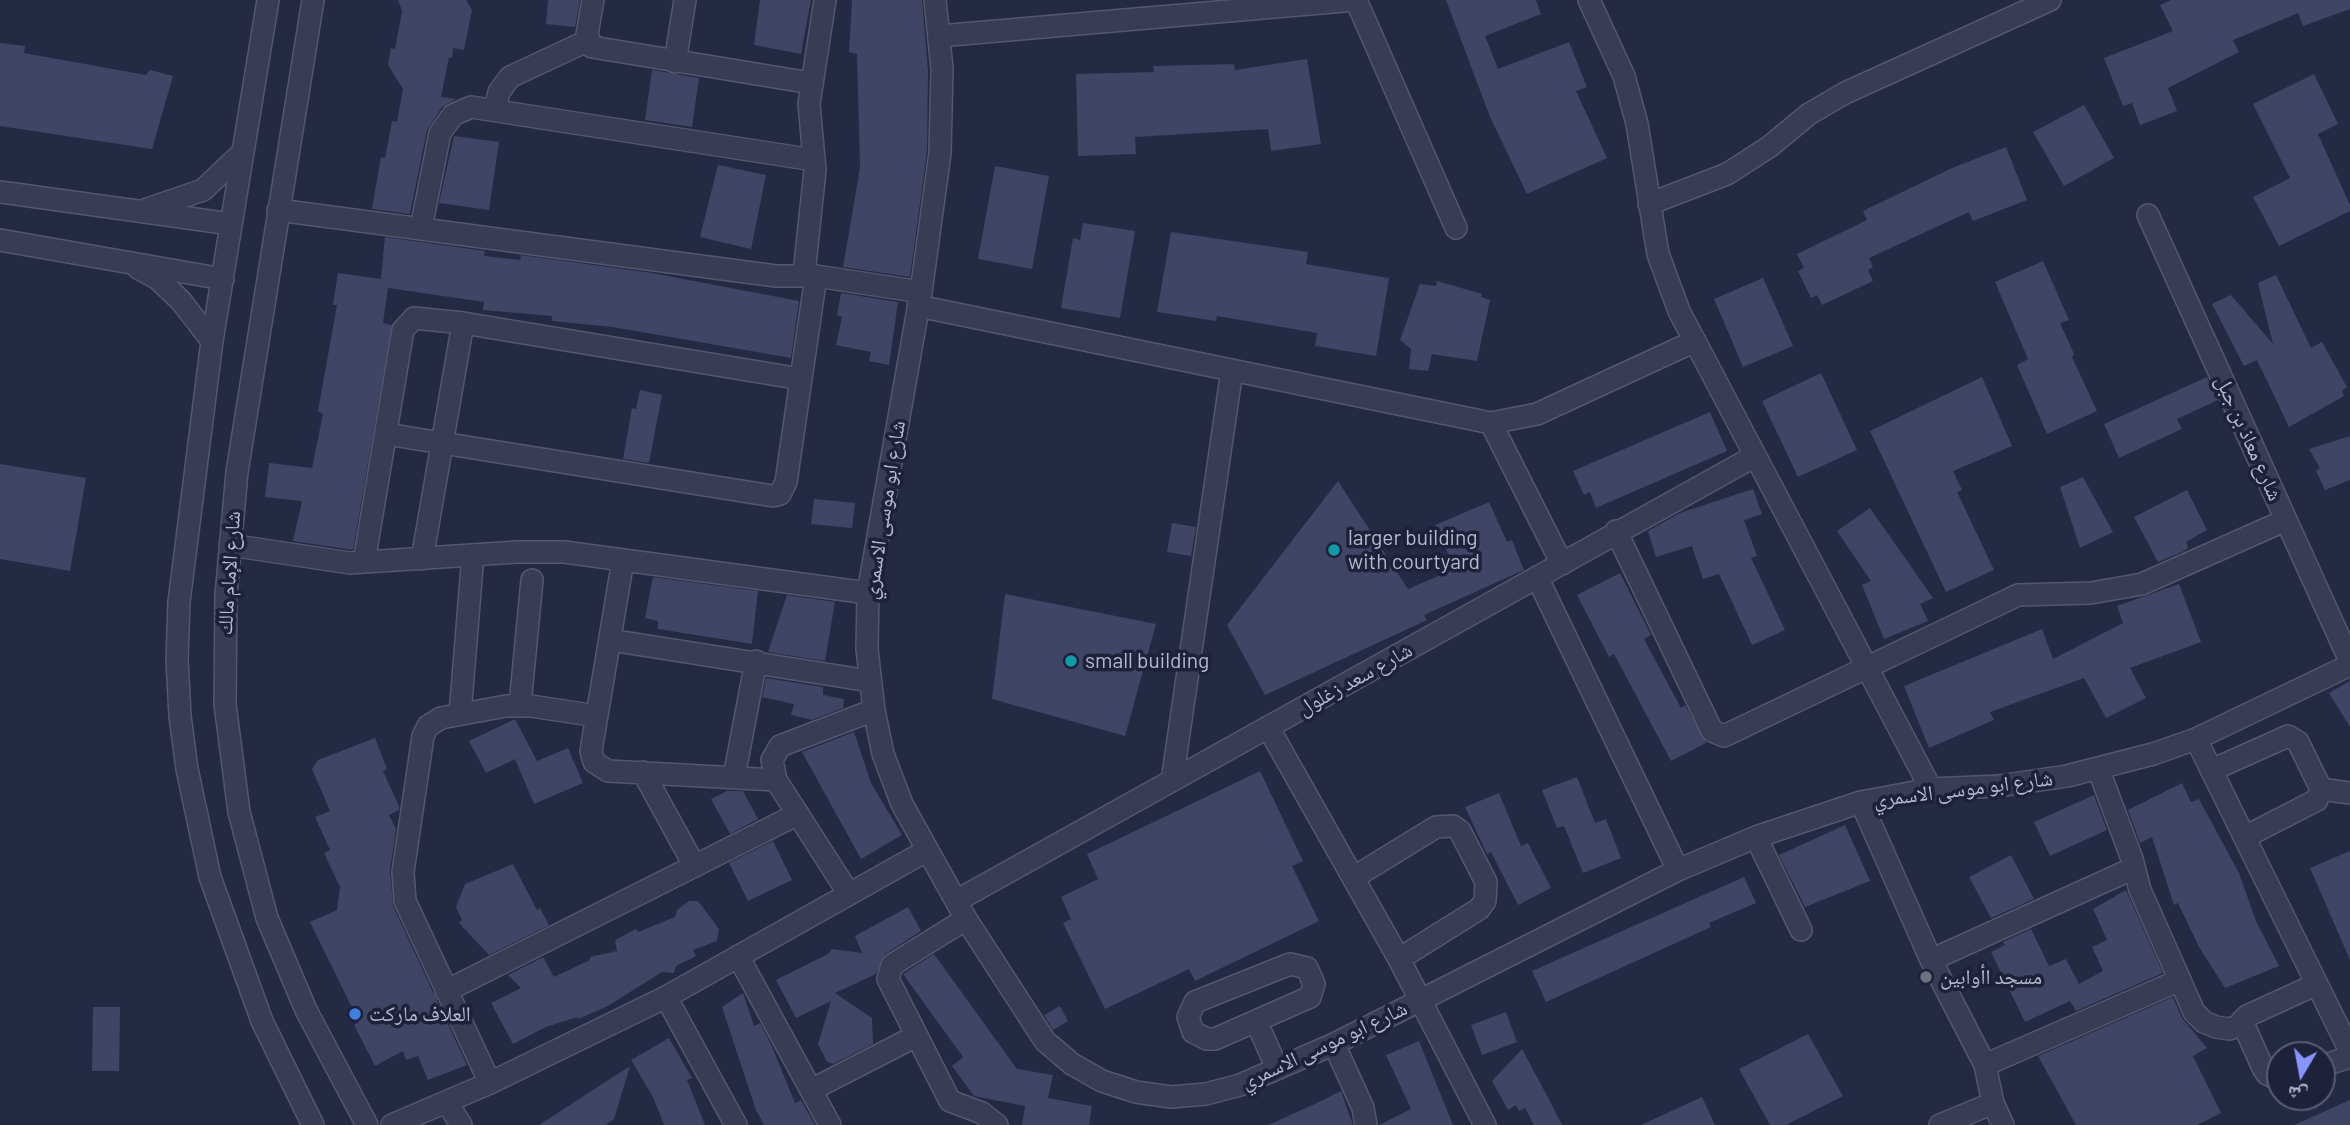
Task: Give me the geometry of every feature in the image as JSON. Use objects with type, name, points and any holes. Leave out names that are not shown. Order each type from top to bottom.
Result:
[{"type":"street","name":"شارع الإمام مالك","points":[[268,0],[240,155],[232,224],[212,341],[179,602],[180,716],[197,824],[214,890],[262,1021],[313,1125]]},
{"type":"street","name":"شارع الإمام مالك","points":[[313,0],[237,472],[224,650],[225,704],[230,759],[251,866],[267,918],[306,1010],[367,1125]]},
{"type":"street","points":[[593,0],[587,41],[592,47],[811,83]]},
{"type":"street","points":[[675,62],[685,0]]},
{"type":"street","points":[[386,434],[773,496],[780,494],[785,489],[801,379],[810,275],[814,160],[809,104],[825,0]]},
{"type":"street","name":"شارع ابو موسى الاسمري","points":[[935,0],[939,36],[940,153],[919,299],[868,593],[870,681],[874,710],[883,754],[902,804],[961,910],[1045,1041],[1072,1064],[1102,1081],[1136,1092],[1182,1096],[1206,1094],[1240,1085],[1334,1044],[1678,870],[1756,838],[1861,802],[1931,789],[1999,786],[2098,768],[2153,754],[2196,738],[2350,663]]},
{"type":"street","points":[[939,36],[1356,0],[1456,228]]},
{"type":"street","points":[[1589,0],[1624,76],[1637,124],[1658,254],[1668,285],[1931,789]]},
{"type":"street","points":[[1649,204],[1727,174],[1769,147],[1809,114],[1845,93],[2050,0]]},
{"type":"street","points":[[495,109],[499,92],[510,77],[587,41]]},
{"type":"street","points":[[421,228],[443,126],[462,110],[495,109],[814,160]]},
{"type":"street","points":[[143,210],[203,190],[240,155]]},
{"type":"street","points":[[0,192],[232,224]]},
{"type":"street","points":[[278,210],[776,276],[810,275],[1232,370],[1491,423],[1537,414],[1695,341]]},
{"type":"street","name":"شارع معاذ بن جبل","points":[[2148,215],[2350,663]]},
{"type":"street","points":[[0,240],[223,279]]},
{"type":"street","points":[[131,263],[158,279],[181,301],[212,341]]},
{"type":"street","points":[[364,562],[405,325],[420,316],[801,379]]},
{"type":"street","points":[[422,559],[463,323]]},
{"type":"street","points":[[1172,781],[1232,370]]},
{"type":"street","points":[[1491,423],[1562,564]]},
{"type":"street","name":"شارع سعد زغلول","points":[[916,1037],[891,986],[889,972],[899,960],[961,910],[1172,781],[1562,564],[1616,531],[1755,456]]},
{"type":"street","points":[[1616,531],[1715,734],[1728,735],[2018,594],[2091,593],[2142,584],[2286,520]]},
{"type":"street","points":[[230,545],[331,561],[364,562],[552,552],[868,593]]},
{"type":"street","points":[[460,715],[473,555]]},
{"type":"street","points":[[623,560],[591,751],[594,762],[602,770],[775,780]]},
{"type":"street","points":[[1537,578],[1678,870]]},
{"type":"street","points":[[520,705],[532,580]]},
{"type":"street","points":[[610,640],[870,681]]},
{"type":"street","points":[[734,777],[756,661]]},
{"type":"street","points":[[490,1083],[408,911],[403,872],[425,731],[434,721],[520,705],[597,716]]},
{"type":"street","points":[[849,894],[775,780],[772,760],[780,746],[874,710]]},
{"type":"street","points":[[1268,727],[1399,959],[1485,1125]]},
{"type":"street","points":[[2212,770],[2288,736],[2298,742],[2321,789],[2317,800],[2245,836]]},
{"type":"street","points":[[2196,738],[2350,1051]]},
{"type":"street","points":[[2098,768],[2140,890],[2194,1012],[2204,1021],[2229,1029],[2242,1025],[2247,1016],[2317,984]]},
{"type":"street","points":[[643,772],[694,865]]},
{"type":"street","points":[[2321,789],[2350,793]]},
{"type":"street","points":[[1861,802],[1931,960],[1984,1065],[1993,1103],[2003,1125]]},
{"type":"street","points":[[446,990],[798,814]]},
{"type":"street","points":[[1353,878],[1436,827],[1453,826],[1460,831],[1486,882],[1485,901],[1479,909],[1399,959]]},
{"type":"street","points":[[1756,838],[1801,930]]},
{"type":"street","points":[[392,1125],[490,1083],[666,997],[926,851]]},
{"type":"street","points":[[1931,960],[2134,868]]},
{"type":"street","points":[[738,956],[830,1125]]},
{"type":"street","points":[[1282,965],[1307,968],[1314,984],[1310,998],[1256,1021],[1207,1039],[1193,1032],[1188,1017],[1189,1009],[1202,998],[1282,965]]},
{"type":"street","points":[[1984,1065],[2180,980]]},
{"type":"street","points":[[666,997],[736,1125]]},
{"type":"street","points":[[1256,1021],[1277,1068]]},
{"type":"street","points":[[2242,1025],[2266,1072]]},
{"type":"street","points":[[811,1090],[916,1037],[950,1101],[961,1108],[982,1113],[997,1125]]},
{"type":"street","points":[[1334,1044],[1363,1108],[1366,1125]]},
{"type":"street","points":[[447,1102],[461,1125]]},
{"type":"street","points":[[1940,1125],[1993,1103]]},
{"type":"building","points":[[398,0],[466,0],[472,10],[464,50],[453,48],[452,58],[449,57],[441,97],[456,99],[442,107],[427,130],[410,214],[372,209],[381,157],[385,158],[392,121],[397,122],[403,89],[388,65],[391,48],[395,49],[402,11]]},
{"type":"building","points":[[548,0],[580,0],[575,27],[546,24]]},
{"type":"building","points":[[760,0],[811,0],[801,54],[754,45]]},
{"type":"building","points":[[852,0],[922,0],[928,70],[927,152],[910,277],[843,267],[860,168],[857,54],[849,52]]},
{"type":"building","points":[[1446,0],[1536,0],[1541,14],[1485,36],[1498,69],[1569,42],[1587,87],[1576,91],[1607,158],[1527,194],[1490,117]]},
{"type":"building","points":[[2171,0],[2350,0],[2350,9],[2303,26],[2298,13],[2233,40],[2239,52],[2168,88],[2177,111],[2140,125],[2132,103],[2123,106],[2104,58],[2173,31],[2160,5]]},
{"type":"building","points":[[0,43],[25,46],[24,53],[146,75],[150,70],[173,76],[152,149],[0,126]]},
{"type":"building","points":[[1307,59],[1321,144],[1271,151],[1268,129],[1135,137],[1136,154],[1078,156],[1076,74],[1154,72],[1153,66],[1234,64],[1235,70]]},
{"type":"building","points":[[652,70],[699,78],[692,127],[645,120]]},
{"type":"building","points":[[2314,74],[2338,124],[2318,134],[2350,205],[2350,211],[2279,246],[2253,197],[2290,178],[2253,104]]},
{"type":"building","points":[[2084,105],[2114,158],[2064,186],[2033,132]]},
{"type":"building","points":[[454,136],[499,142],[489,210],[439,203]]},
{"type":"building","points":[[2006,147],[2027,200],[1973,221],[1969,212],[1869,258],[1873,267],[1868,270],[1873,281],[1822,305],[1817,295],[1811,298],[1798,271],[1804,268],[1797,254],[1867,220],[1863,211],[1952,168]]},
{"type":"building","points":[[718,165],[766,175],[751,249],[700,237]]},
{"type":"building","points":[[995,166],[1049,176],[1032,269],[978,259]]},
{"type":"building","points":[[1083,223],[1135,231],[1120,318],[1061,308],[1073,238],[1080,240]]},
{"type":"building","points":[[1171,232],[1308,252],[1306,264],[1389,278],[1376,356],[1315,346],[1317,333],[1217,316],[1216,321],[1157,312]]},
{"type":"building","points":[[385,237],[485,251],[484,256],[520,260],[521,255],[652,273],[799,301],[791,358],[613,327],[552,321],[552,316],[483,310],[484,302],[388,288],[383,323],[392,325],[353,550],[293,541],[302,501],[265,497],[269,463],[312,468],[323,414],[318,411],[337,305],[333,305],[338,273],[381,279]]},
{"type":"building","points":[[2043,261],[2069,320],[2060,323],[2074,354],[2072,357],[2097,411],[2047,434],[2017,365],[2028,359],[1995,282]]},
{"type":"building","points":[[2276,275],[2311,348],[2322,342],[2347,387],[2342,391],[2344,396],[2289,427],[2257,360],[2244,366],[2212,304],[2231,295],[2273,344],[2258,283]]},
{"type":"building","points":[[1763,278],[1793,346],[1743,367],[1714,299]]},
{"type":"building","points":[[1437,281],[1482,294],[1481,297],[1490,300],[1477,361],[1432,354],[1428,371],[1409,369],[1411,349],[1400,340],[1420,284],[1436,286]]},
{"type":"building","points":[[841,293],[898,302],[889,365],[869,361],[871,352],[836,345],[842,317],[837,315]]},
{"type":"building","points":[[1821,373],[1857,450],[1798,477],[1762,401]]},
{"type":"building","points":[[1982,377],[2012,446],[1953,471],[1962,490],[1957,492],[1994,570],[1946,592],[1870,431]]},
{"type":"building","points":[[2207,377],[2218,400],[2177,419],[2182,429],[2119,458],[2104,424]]},
{"type":"building","points":[[640,390],[662,395],[649,463],[623,459],[632,408],[636,409]]},
{"type":"building","points":[[1710,412],[1727,451],[1596,508],[1590,492],[1584,495],[1573,471]]},
{"type":"building","points":[[2350,436],[2350,480],[2325,490],[2316,471],[2320,468],[2309,449]]},
{"type":"building","points":[[0,464],[86,478],[70,571],[0,559]]},
{"type":"building","points":[[2083,477],[2113,532],[2080,548],[2060,487]]},
{"type":"building","name":"larger building with courtyard","points":[[1338,481],[1408,589],[1455,569],[1435,525],[1489,502],[1507,542],[1512,540],[1524,570],[1424,615],[1427,620],[1265,695],[1227,625]]},
{"type":"building","points":[[1753,489],[1762,514],[1744,520],[1757,556],[1751,558],[1785,630],[1752,645],[1719,574],[1703,579],[1692,546],[1656,557],[1648,531],[1680,513]]},
{"type":"building","points":[[2187,490],[2207,530],[2186,542],[2188,548],[2184,551],[2158,562],[2134,517]]},
{"type":"building","points":[[814,499],[855,503],[852,528],[811,524]]},
{"type":"building","points":[[1870,508],[1933,598],[1920,604],[1928,621],[1884,639],[1862,585],[1871,581],[1837,531]]},
{"type":"building","points":[[1172,523],[1196,527],[1191,556],[1167,552]]},
{"type":"building","points":[[1620,573],[1651,635],[1644,639],[1681,708],[1685,705],[1706,743],[1671,761],[1614,654],[1609,657],[1577,595]]},
{"type":"building","points":[[653,577],[758,591],[752,644],[658,629],[658,621],[645,618]]},
{"type":"building","points":[[2179,584],[2201,642],[2130,668],[2146,698],[2106,718],[2084,678],[1990,712],[1994,720],[1929,748],[1904,686],[2042,629],[2053,659],[2123,623],[2117,606]]},
{"type":"building","name":"small building","points":[[1005,594],[1156,624],[1125,736],[992,699]]},
{"type":"building","points":[[787,595],[835,602],[825,661],[768,652]]},
{"type":"building","points":[[766,678],[823,687],[823,695],[844,699],[843,708],[812,720],[791,715],[794,704],[762,697]]},
{"type":"building","points":[[2350,681],[2350,727],[2329,693]]},
{"type":"building","points":[[515,719],[537,761],[568,748],[583,783],[534,804],[515,759],[486,773],[469,741]]},
{"type":"building","points":[[854,732],[871,783],[902,835],[861,859],[802,752]]},
{"type":"building","points":[[375,738],[387,769],[383,771],[399,806],[399,810],[389,815],[396,829],[390,870],[393,906],[467,1065],[428,1080],[418,1056],[406,1060],[403,1051],[375,1066],[354,1025],[359,1022],[310,922],[337,910],[340,887],[324,853],[330,850],[315,817],[330,811],[312,769],[318,760]]},
{"type":"building","points":[[1260,771],[1303,861],[1292,866],[1319,921],[1195,981],[1189,969],[1105,1009],[1063,923],[1071,919],[1061,897],[1098,879],[1087,854]]},
{"type":"building","points":[[1577,777],[1595,823],[1606,819],[1621,858],[1583,873],[1564,826],[1557,828],[1542,790]]},
{"type":"building","points":[[2182,783],[2191,802],[2199,799],[2239,873],[2256,921],[2279,966],[2225,988],[2199,947],[2178,903],[2174,905],[2152,837],[2140,843],[2128,810]]},
{"type":"building","points":[[727,791],[743,791],[758,819],[730,834],[711,799]]},
{"type":"building","points":[[1499,793],[1521,846],[1528,843],[1551,888],[1518,905],[1491,852],[1487,854],[1465,807]]},
{"type":"building","points":[[2094,795],[2107,830],[2050,856],[2034,822]]},
{"type":"building","points":[[1845,825],[1870,881],[1805,907],[1779,855]]},
{"type":"building","points":[[773,841],[792,880],[748,901],[729,863]]},
{"type":"building","points":[[2350,851],[2350,960],[2310,868]]},
{"type":"building","points":[[2011,855],[2034,899],[1991,918],[1969,877]]},
{"type":"building","points":[[513,864],[537,910],[540,908],[549,925],[489,955],[459,923],[462,920],[456,907],[465,884]]},
{"type":"building","points":[[1744,877],[1756,903],[1709,923],[1711,927],[1546,1002],[1532,971]]},
{"type":"building","points":[[2126,890],[2163,973],[2076,1011],[2070,1001],[2025,1022],[1991,952],[2005,945],[2003,942],[2031,929],[2049,966],[2066,959],[2079,984],[2103,971],[2092,947],[2107,940],[2093,909]]},
{"type":"building","points":[[689,901],[698,901],[719,929],[717,941],[693,950],[696,956],[676,966],[674,973],[662,972],[608,1006],[578,1019],[577,1017],[546,1027],[513,1044],[491,1003],[521,988],[508,975],[543,957],[554,977],[590,960],[590,957],[617,951],[615,940],[636,929],[638,932],[675,917],[677,910]]},
{"type":"building","points":[[908,907],[921,931],[884,955],[876,974],[835,993],[872,1018],[873,1044],[833,1064],[827,1062],[818,1044],[831,1001],[796,1018],[776,980],[828,954],[832,949],[862,953],[855,936]]},
{"type":"building","points":[[934,954],[1017,1069],[1053,1075],[1048,1098],[1092,1106],[1089,1125],[1022,1125],[1025,1106],[974,1096],[952,1066],[963,1057],[903,974]]},
{"type":"building","points":[[743,993],[754,1026],[760,1023],[795,1103],[801,1100],[815,1125],[764,1125],[756,1110],[722,1007]]},
{"type":"building","points":[[2173,997],[2182,1018],[2207,1048],[2193,1056],[2221,1113],[2197,1125],[2076,1125],[2038,1056]]},
{"type":"building","points":[[1060,1006],[1068,1021],[1053,1030],[1044,1015]]},
{"type":"building","points":[[93,1007],[120,1007],[119,1071],[92,1071]]},
{"type":"building","points":[[1506,1012],[1517,1042],[1482,1055],[1471,1025]]},
{"type":"building","points":[[1808,1034],[1843,1096],[1786,1125],[1770,1125],[1739,1069]]},
{"type":"building","points":[[669,1038],[692,1078],[687,1080],[705,1125],[664,1125],[653,1097],[631,1060]]},
{"type":"building","points":[[1419,1041],[1453,1125],[1379,1125],[1411,1109],[1386,1055]]},
{"type":"building","points":[[1522,1049],[1562,1125],[1534,1125],[1525,1108],[1519,1111],[1516,1105],[1508,1110],[1492,1081]]},
{"type":"building","points":[[630,1066],[614,1119],[606,1125],[539,1125]]},
{"type":"building","points":[[1341,1091],[1353,1125],[1268,1125],[1319,1102]]},
{"type":"building","points":[[1702,1097],[1715,1125],[1641,1125]]},
{"type":"building","points":[[2350,1100],[2350,1125],[2294,1125],[2325,1111],[2336,1111],[2336,1106]]},
{"type":"place","name":"larger building with courtyard","points":[[1334,550]]},
{"type":"place","name":"small building","points":[[1071,661]]},
{"type":"place","name":"مسجد اأوابين","points":[[1926,977]]},
{"type":"place","name":"العلاف ماركت","points":[[355,1014]]}]
